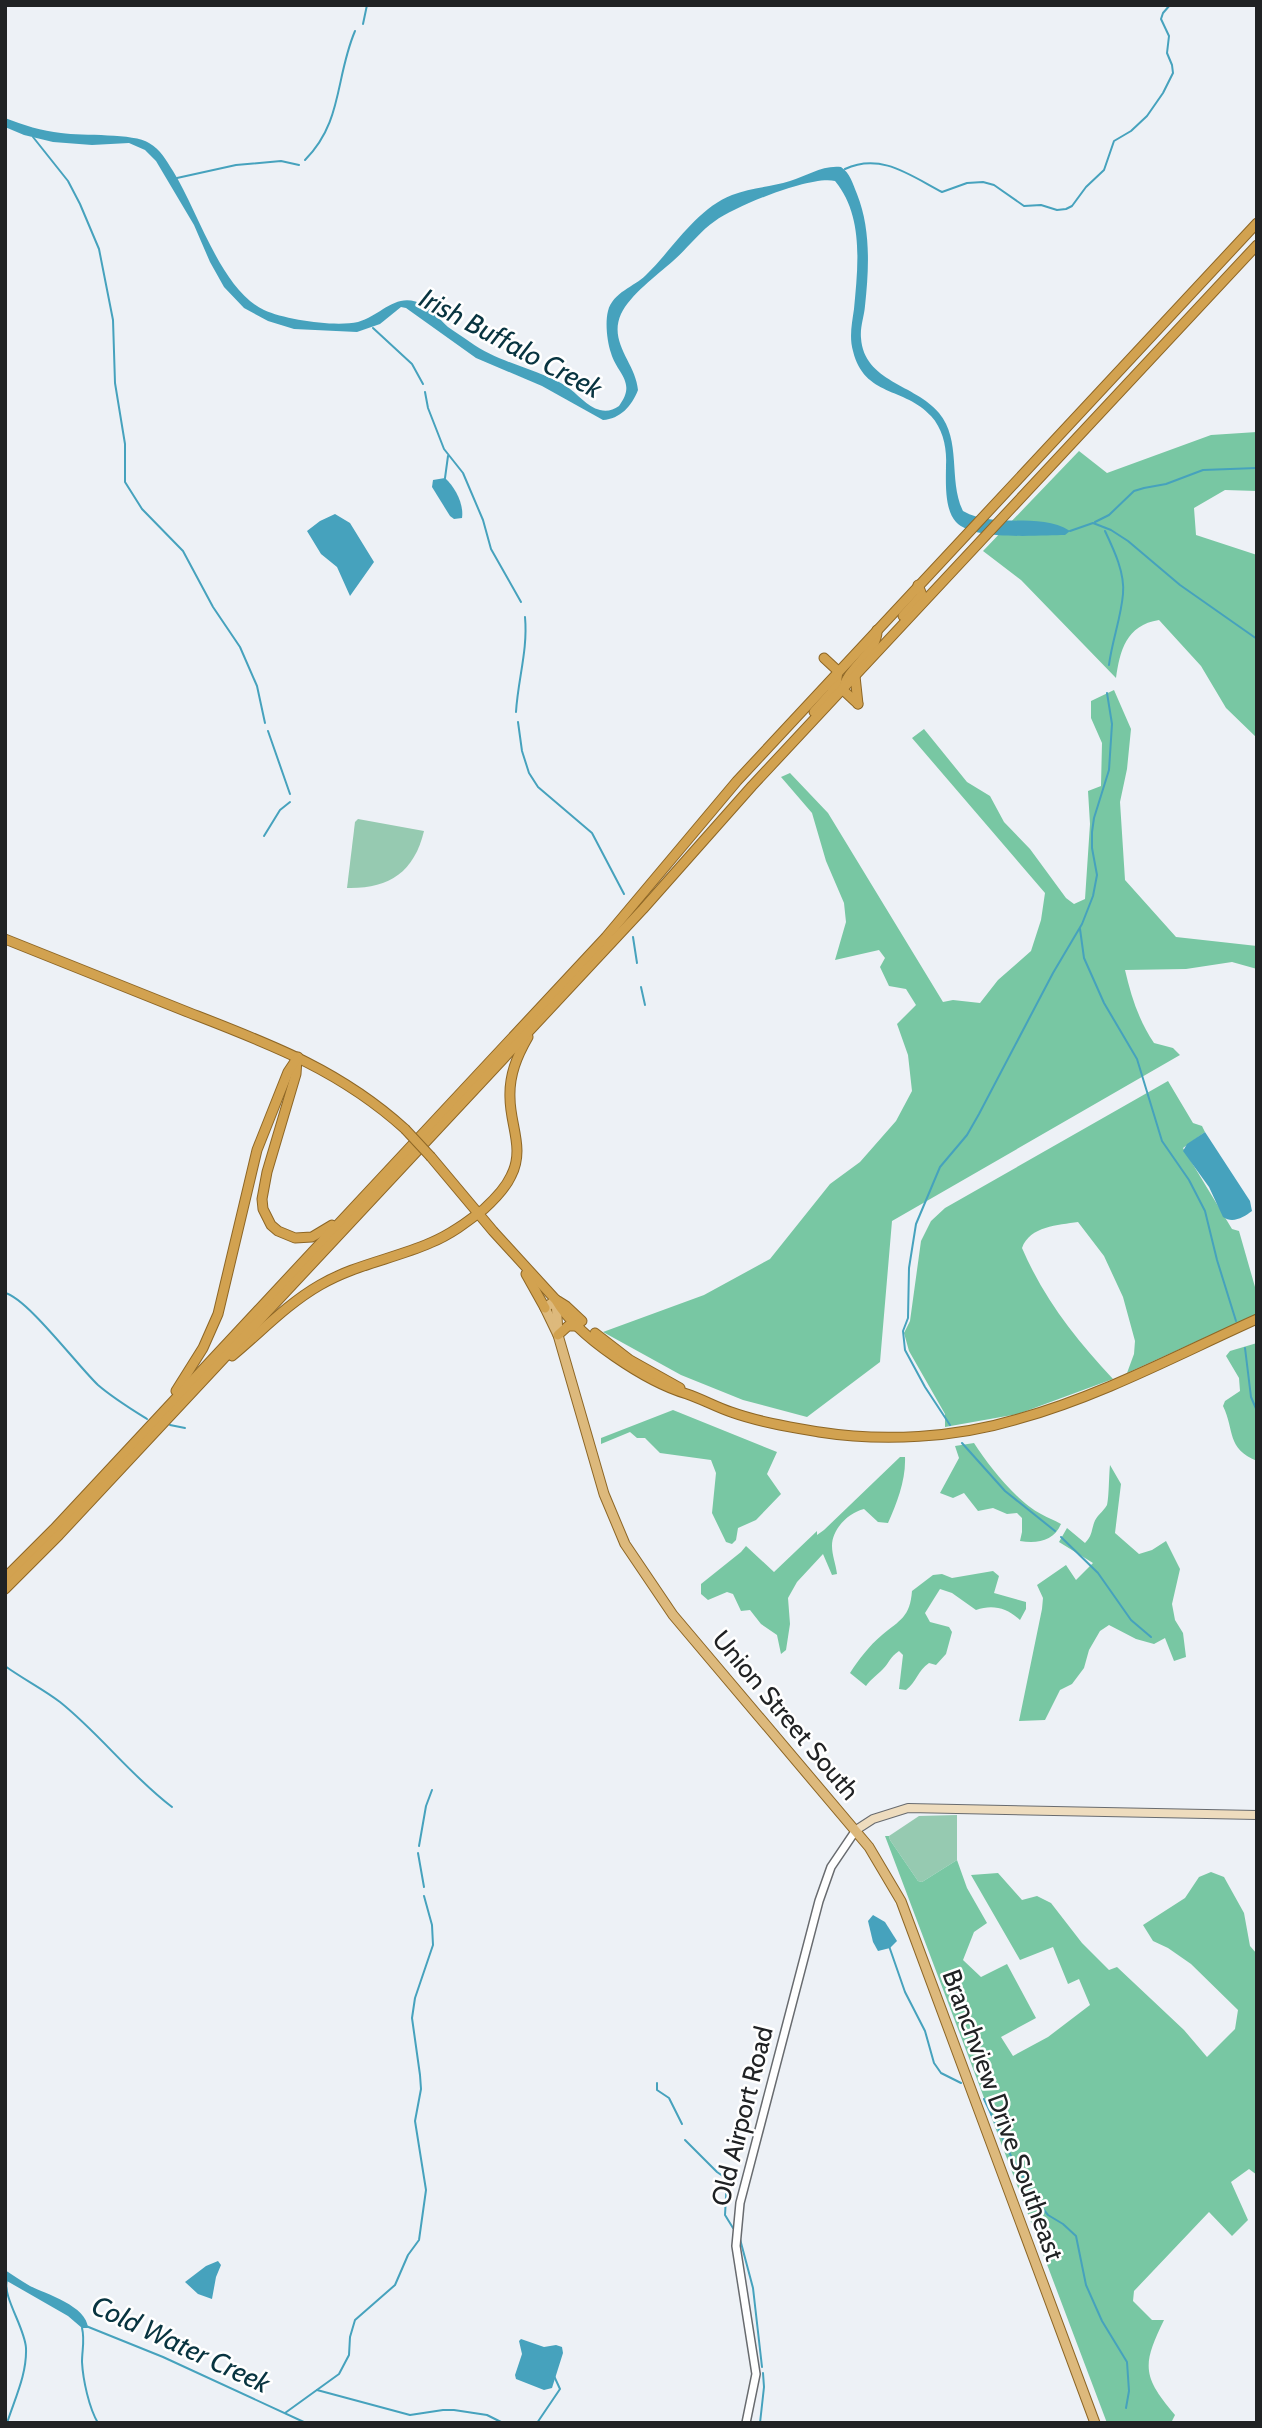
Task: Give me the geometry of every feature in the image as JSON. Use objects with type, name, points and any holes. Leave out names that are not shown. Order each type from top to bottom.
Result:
[{"type":"highway","points":[[5,1578],[615,927],[705,817],[838,671],[1257,223]]},
{"type":"highway","points":[[5,1589],[534,1026],[683,865],[750,788],[1257,245]]},
{"type":"highway","points":[[901,626],[900,620],[922,595],[918,585]]},
{"type":"highway","points":[[843,690],[847,676],[877,639],[877,630]]},
{"type":"highway","points":[[829,681],[824,658],[838,671]]},
{"type":"highway","points":[[807,727],[805,721],[836,685],[838,671]]},
{"type":"highway","points":[[843,690],[858,704],[855,676]]},
{"type":"highway","points":[[750,788],[747,785],[748,778],[767,756],[766,750]]},
{"type":"highway","points":[[5,939],[298,1057],[353,1088],[405,1129],[556,1300],[630,1360],[681,1388],[683,1393]]},
{"type":"highway","points":[[201,1383],[285,1310],[318,1286],[352,1269],[439,1239],[478,1213],[507,1184],[517,1161],[517,1138],[511,1112],[510,1086],[517,1057],[534,1026]]},
{"type":"highway","points":[[298,1057],[296,1074],[263,1186],[263,1209],[271,1225],[278,1231],[302,1239],[322,1232],[349,1213]]},
{"type":"highway","points":[[159,1416],[192,1367],[211,1331],[224,1293],[257,1150],[288,1072],[298,1057]]},
{"type":"highway","points":[[516,1257],[545,1308]]},
{"type":"highway","points":[[556,1300],[561,1310],[579,1326],[642,1375],[679,1393],[752,1418],[819,1432],[880,1436],[952,1432],[1017,1420],[1117,1382],[1257,1319]]},
{"type":"highway","points":[[558,1335],[565,1327],[579,1326]]},
{"type":"main road","points":[[545,1308],[556,1300]]},
{"type":"main road","name":"Union Street South","points":[[556,1300],[558,1335]]},
{"type":"main road","name":"Union Street South","points":[[545,1308],[558,1335],[604,1494],[625,1544],[673,1615],[856,1830],[873,1819],[908,1808],[1257,1815]]},
{"type":"main road","name":"Branchview Drive Southeast","points":[[856,1830],[883,1867],[901,1901],[1095,2423]]},
{"type":"street","name":"Old Airport Road","points":[[746,2423],[756,2374],[736,2246],[740,2203],[819,1901],[831,1867],[856,1830]]},
{"type":"green space","points":[[1257,432],[1257,491],[1225,490],[1194,508],[1196,535],[1257,555],[1257,738],[1226,708],[1201,666],[1159,620],[1139,627],[1132,633],[1123,649],[1116,678],[1021,580],[983,551],[1079,451],[1107,473],[1211,435]]},
{"type":"green space","points":[[1114,690],[1131,729],[1120,802],[1125,880],[1176,937],[1257,946],[1257,969],[1232,962],[1186,969],[1125,970],[1136,1008],[1154,1043],[1173,1048],[1180,1055],[892,1221],[880,1362],[807,1417],[743,1400],[681,1375],[603,1332],[704,1295],[770,1259],[830,1184],[860,1162],[896,1121],[912,1091],[908,1055],[897,1024],[916,1005],[906,989],[889,986],[880,967],[885,958],[879,950],[835,960],[846,922],[844,903],[826,861],[812,813],[781,777],[790,773],[828,813],[943,1002],[953,1000],[980,1003],[998,980],[1031,951],[1041,920],[1045,893],[912,738],[924,729],[967,782],[990,796],[1004,822],[1030,849],[1066,898],[1074,904],[1085,899],[1090,824],[1088,791],[1101,786],[1102,743],[1091,718],[1091,701]]},
{"type":"green space","points":[[358,819],[424,831],[414,858],[397,876],[375,885],[347,888],[355,822]]},
{"type":"green space","points":[[1168,1081],[1193,1123],[1202,1126],[1205,1132],[1183,1148],[1232,1229],[1239,1231],[1257,1294],[1257,1314],[1127,1373],[1134,1354],[1135,1341],[1123,1297],[1104,1256],[1078,1222],[1046,1228],[1031,1235],[1022,1248],[1040,1284],[1062,1317],[1113,1379],[1018,1414],[945,1427],[945,1414],[909,1351],[904,1333],[910,1321],[921,1241],[931,1221],[945,1208]]},
{"type":"green space","points":[[1257,1343],[1257,1461],[1247,1456],[1236,1444],[1223,1406],[1225,1401],[1240,1391],[1239,1378],[1226,1356],[1230,1351]]},
{"type":"green space","points":[[673,1410],[777,1452],[767,1474],[781,1494],[756,1520],[738,1528],[736,1540],[732,1544],[726,1542],[712,1513],[716,1473],[711,1460],[660,1453],[645,1438],[637,1438],[630,1432],[601,1444],[601,1438]]},
{"type":"green space","points":[[974,1443],[995,1472],[1022,1501],[1061,1524],[1054,1534],[1039,1541],[1020,1541],[1022,1518],[1017,1513],[1007,1514],[993,1508],[978,1511],[964,1493],[953,1498],[940,1493],[959,1458],[955,1446]]},
{"type":"green space","points":[[900,1457],[905,1457],[904,1474],[888,1523],[878,1522],[864,1509],[852,1514],[842,1523],[832,1546],[837,1574],[832,1575],[823,1554],[797,1582],[788,1598],[790,1624],[786,1650],[781,1654],[777,1635],[761,1624],[750,1610],[741,1611],[733,1594],[727,1592],[708,1600],[701,1594],[701,1584],[746,1546],[774,1572],[817,1531],[817,1535],[824,1530]]},
{"type":"green space","points":[[1110,1465],[1121,1484],[1115,1533],[1139,1554],[1166,1541],[1180,1569],[1172,1604],[1175,1620],[1183,1633],[1186,1657],[1174,1661],[1165,1638],[1154,1644],[1136,1639],[1109,1625],[1100,1631],[1089,1650],[1084,1668],[1072,1684],[1060,1690],[1045,1720],[1019,1721],[1042,1609],[1043,1598],[1037,1585],[1066,1565],[1076,1580],[1093,1563],[1059,1542],[1067,1528],[1085,1543],[1089,1538],[1095,1521],[1107,1505]]},
{"type":"green space","points":[[993,1571],[999,1576],[994,1593],[1026,1602],[1026,1609],[1020,1620],[1000,1608],[976,1610],[952,1593],[940,1589],[925,1613],[930,1622],[949,1627],[952,1632],[946,1654],[936,1665],[929,1663],[925,1666],[906,1690],[899,1689],[903,1655],[899,1651],[866,1686],[850,1673],[873,1644],[903,1617],[909,1607],[912,1591],[933,1575],[942,1574],[952,1578]]},
{"type":"green space","points":[[957,1815],[957,1860],[922,1882],[918,1881],[889,1836],[919,1816]]},
{"type":"green space","points":[[885,1836],[889,1836],[918,1881],[922,1882],[957,1860],[967,1888],[987,1923],[974,1932],[963,1960],[981,1977],[1007,1964],[1036,2018],[1001,2037],[1013,2056],[1048,2037],[1090,2005],[1079,1979],[1068,1984],[1053,1947],[1020,1960],[971,1875],[998,1873],[1022,1900],[1037,1896],[1051,1903],[1082,1943],[1109,1970],[1117,1967],[1184,2030],[1207,2057],[1235,2029],[1238,2010],[1191,1964],[1153,1941],[1143,1925],[1185,1898],[1199,1877],[1211,1872],[1224,1877],[1244,1913],[1250,1946],[1257,1954],[1257,2175],[1249,2169],[1231,2182],[1248,2220],[1232,2236],[1209,2212],[1134,2291],[1133,2301],[1152,2320],[1164,2320],[1152,2348],[1149,2370],[1156,2390],[1175,2415],[1171,2423],[1107,2423]]},
{"type":"water","points":[[5,118],[47,131],[132,138],[153,146],[163,155],[173,171],[223,268],[249,300],[264,310],[311,322],[337,324],[367,319],[398,302],[415,302],[428,308],[448,327],[481,349],[554,380],[591,406],[605,411],[619,406],[626,391],[624,378],[614,360],[608,338],[607,316],[614,299],[646,275],[696,220],[719,201],[739,193],[790,181],[821,169],[841,167],[849,176],[862,207],[867,235],[867,278],[861,334],[864,353],[881,373],[929,403],[946,424],[953,448],[956,487],[963,511],[989,519],[1045,522],[1070,531],[1065,535],[991,534],[965,528],[956,522],[949,510],[946,495],[945,445],[939,427],[921,407],[876,384],[858,366],[851,335],[857,276],[857,242],[851,210],[835,181],[824,180],[792,187],[725,215],[704,230],[637,293],[621,314],[618,334],[638,390],[625,411],[603,420],[542,386],[476,358],[406,308],[401,307],[380,324],[357,332],[294,329],[268,321],[244,308],[224,287],[194,225],[156,161],[145,150],[129,143],[92,145],[53,142],[5,127]]},
{"type":"water","points":[[445,478],[458,497],[462,518],[454,519],[450,516],[432,487],[433,480]]},
{"type":"water","points":[[335,514],[350,523],[374,562],[350,596],[337,567],[321,554],[307,531]]},
{"type":"water","points":[[1205,1132],[1250,1201],[1252,1211],[1242,1217],[1231,1220],[1223,1217],[1209,1187],[1183,1151],[1187,1144]]},
{"type":"water","points":[[873,1915],[885,1922],[897,1941],[890,1948],[878,1951],[873,1942],[868,1921]]},
{"type":"water","points":[[218,2261],[221,2265],[212,2299],[198,2294],[185,2282],[206,2266]]},
{"type":"water","points":[[5,2270],[30,2286],[73,2307],[86,2320],[88,2328],[82,2328],[68,2316],[7,2281]]},
{"type":"water","points":[[521,2339],[544,2347],[562,2347],[563,2353],[552,2388],[544,2390],[516,2379],[522,2354],[519,2341]]},
{"type":"waterway","points":[[363,24],[367,5]]},
{"type":"waterway","points":[[845,169],[871,163],[895,168],[942,192],[967,183],[983,182],[994,185],[1024,206],[1041,205],[1057,210],[1072,206],[1086,187],[1104,170],[1114,141],[1131,131],[1147,116],[1173,73],[1167,53],[1169,36],[1161,19],[1170,5]]},
{"type":"waterway","points":[[305,160],[317,145],[332,115],[355,31]]},
{"type":"waterway","points":[[33,135],[68,181],[99,249],[113,320],[115,383],[125,444],[125,482],[142,509],[183,551],[213,607],[240,647],[257,686],[265,723]]},
{"type":"waterway","points":[[177,178],[236,165],[281,161],[299,165]]},
{"type":"waterway","points":[[373,328],[412,364],[423,384]]},
{"type":"waterway","points":[[425,392],[428,408],[444,449],[463,473],[483,520],[491,549],[521,602]]},
{"type":"waterway","points":[[445,478],[448,456]]},
{"type":"waterway","points":[[1095,522],[1109,515],[1134,491],[1166,484],[1203,470],[1257,468]]},
{"type":"waterway","name":"Irish Buffalo Creek","points":[[1070,531],[1093,523],[1111,530],[1180,585],[1257,639]]},
{"type":"waterway","points":[[1105,531],[1118,562],[1123,586],[1109,665]]},
{"type":"waterway","points":[[516,712],[525,641],[525,617]]},
{"type":"waterway","points":[[950,1425],[905,1350],[903,1331],[908,1318],[909,1268],[916,1224],[940,1167],[967,1135],[979,1114],[1053,973],[1082,924],[1093,896],[1097,875],[1092,832],[1109,770],[1112,724],[1107,693]]},
{"type":"waterway","points":[[518,722],[522,751],[529,773],[538,787],[592,833],[624,894]]},
{"type":"waterway","points":[[268,731],[290,794]]},
{"type":"waterway","points":[[264,836],[280,810],[290,802]]},
{"type":"waterway","points":[[1080,929],[1084,958],[1104,1003],[1137,1059],[1162,1141],[1189,1180],[1205,1211],[1236,1321]]},
{"type":"waterway","points":[[633,937],[637,963]]},
{"type":"waterway","points":[[641,987],[645,1005]]},
{"type":"waterway","points":[[5,1293],[39,1319],[98,1385],[147,1419]]},
{"type":"waterway","points":[[1245,1348],[1251,1397],[1257,1411]]},
{"type":"waterway","points":[[170,1425],[185,1428]]},
{"type":"waterway","points":[[962,1443],[1005,1491],[1055,1531]]},
{"type":"waterway","points":[[1061,1537],[1098,1573],[1131,1620],[1151,1637]]},
{"type":"waterway","points":[[5,1666],[60,1702],[172,1807]]},
{"type":"waterway","points":[[419,1846],[426,1806],[432,1790]]},
{"type":"waterway","points":[[418,1853],[424,1887]]},
{"type":"waterway","points":[[285,2413],[339,2374],[349,2355],[355,2320],[395,2285],[408,2255],[419,2240],[426,2190],[415,2121],[421,2089],[412,2018],[415,1998],[433,1945],[432,1925],[424,1896]]},
{"type":"waterway","points":[[889,1946],[905,1992],[925,2031],[934,2063],[941,2073],[961,2083]]},
{"type":"waterway","points":[[657,2083],[657,2090],[669,2098],[682,2124]]},
{"type":"waterway","points":[[984,2099],[1011,2156],[1039,2204],[1048,2215],[1076,2236],[1086,2285],[1102,2321],[1127,2362],[1129,2391],[1126,2408]]},
{"type":"waterway","points":[[685,2140],[727,2179],[725,2215],[733,2228]]},
{"type":"waterway","points":[[740,2239],[753,2288],[762,2367]]},
{"type":"waterway","points":[[7,2280],[8,2295],[26,2348],[23,2377],[7,2423]]},
{"type":"waterway","points":[[84,2326],[84,2377],[89,2402],[98,2423]]},
{"type":"waterway","name":"Cold Water Creek","points":[[86,2326],[163,2357],[306,2423]]},
{"type":"waterway","points":[[760,2423],[763,2373]]},
{"type":"waterway","points":[[537,2423],[560,2389],[554,2376]]},
{"type":"waterway","points":[[317,2390],[410,2415],[454,2410],[487,2415],[503,2423]]}]
